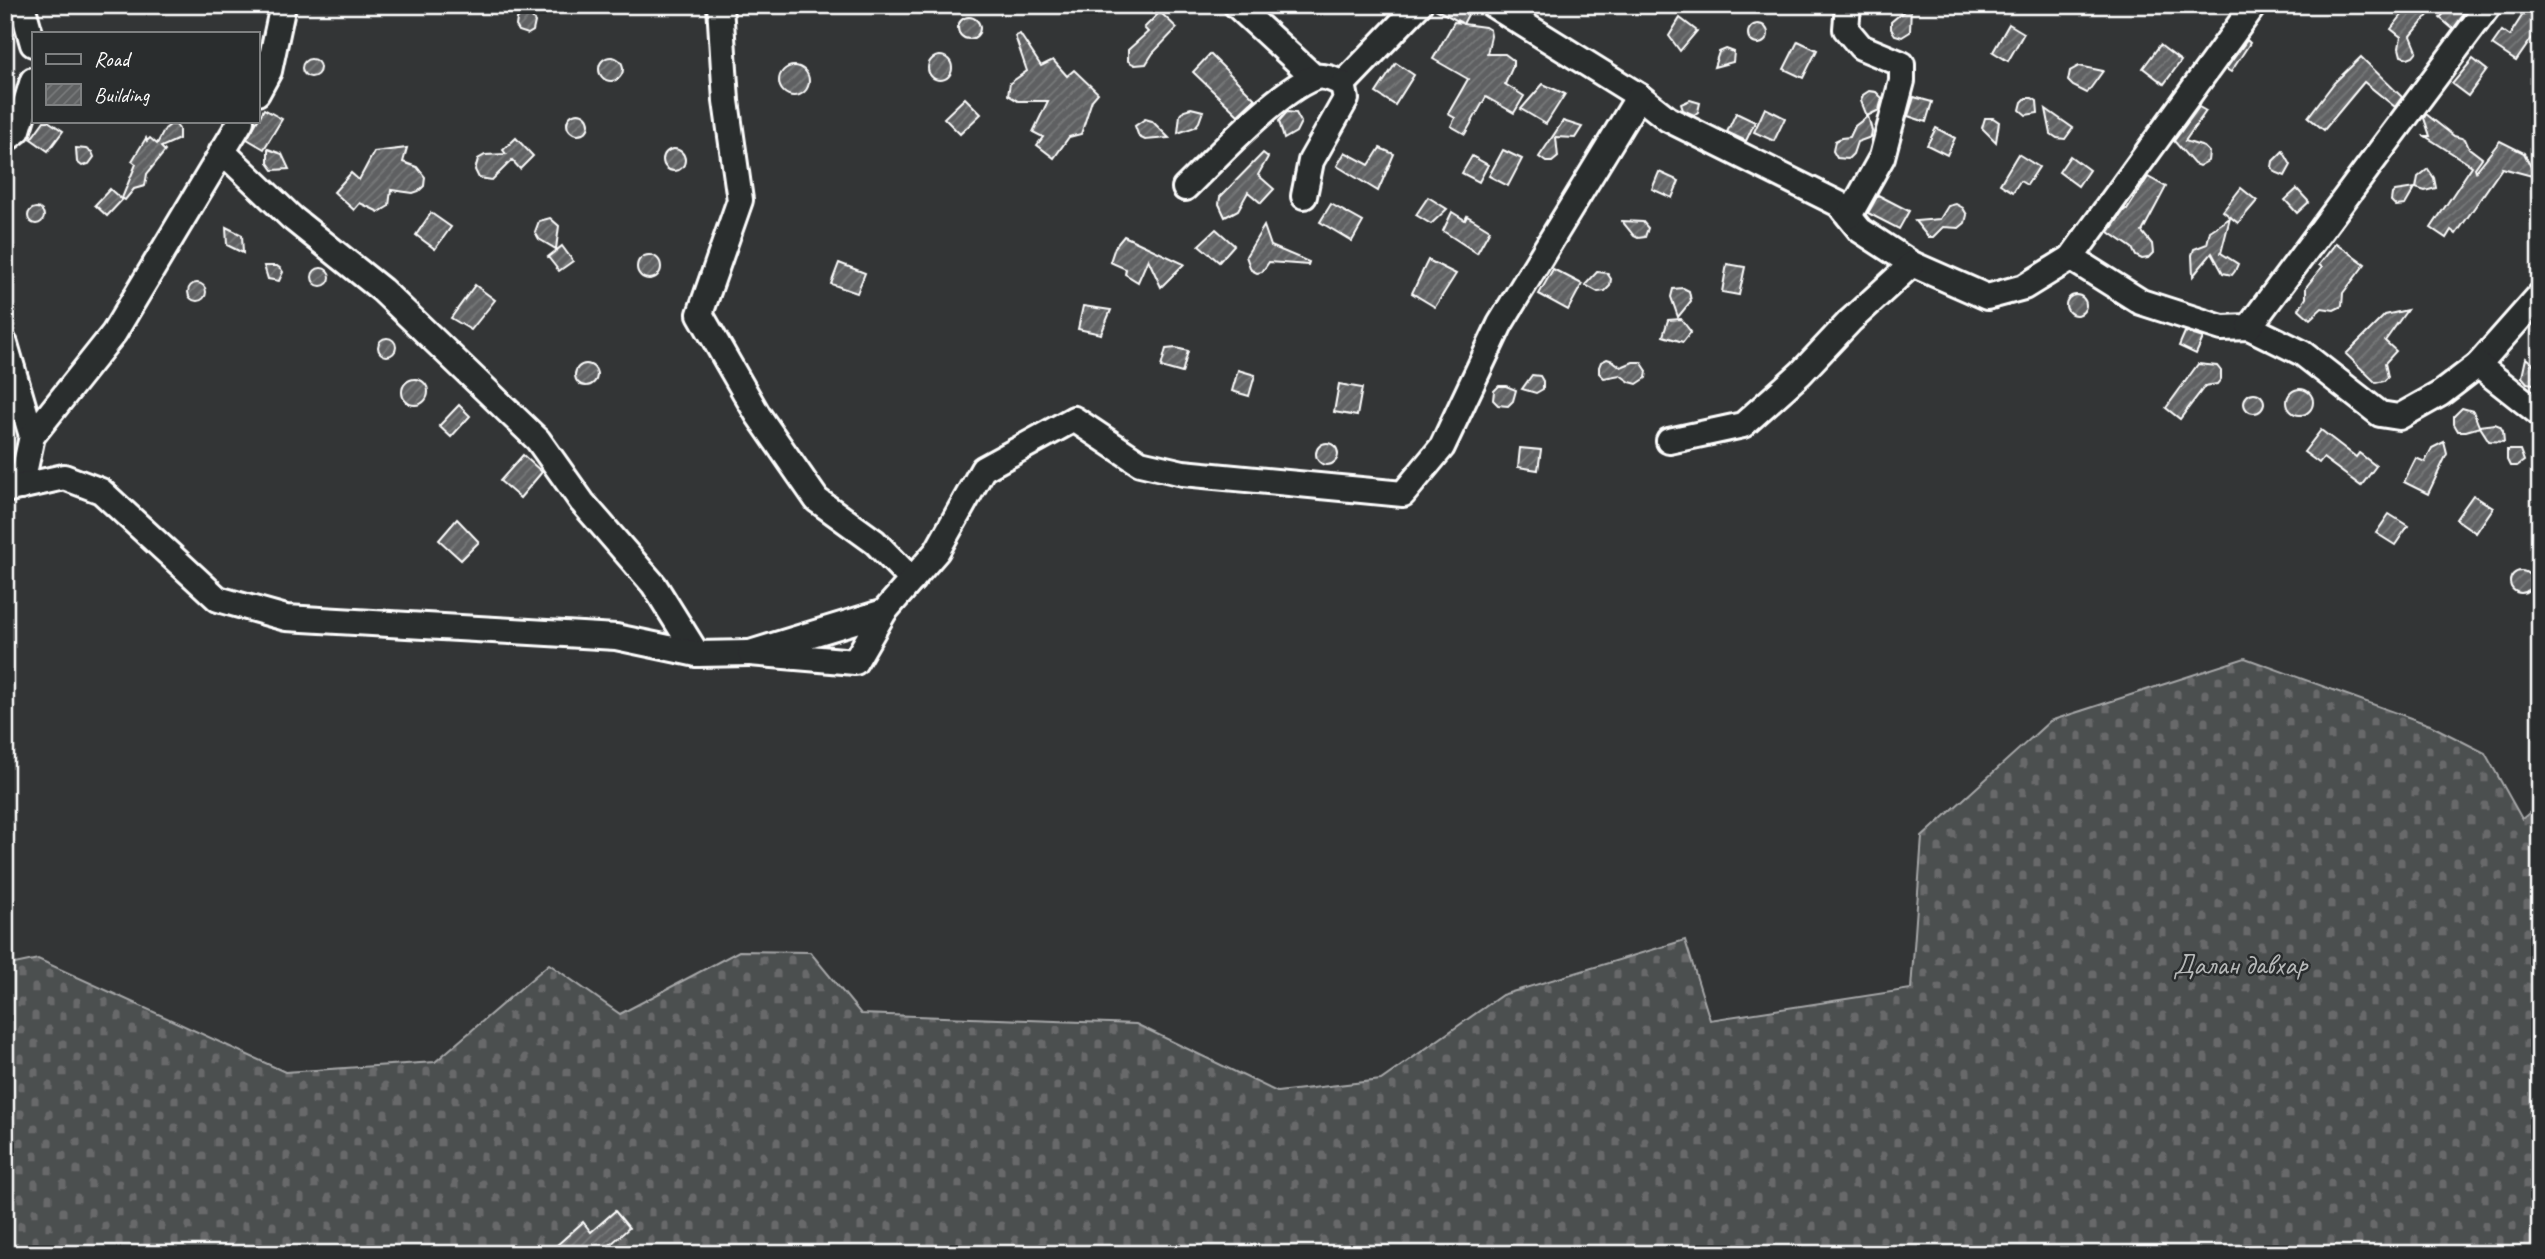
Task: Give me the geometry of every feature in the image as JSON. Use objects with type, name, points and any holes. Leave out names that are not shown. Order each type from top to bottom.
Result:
[{"type":"street","points":[[22,5],[32,40]]},
{"type":"street","points":[[259,89],[269,71],[283,5]]},
{"type":"street","points":[[720,5],[726,101],[740,200],[700,314],[758,415],[817,500],[875,542],[912,580]]},
{"type":"street","points":[[1236,5],[1314,77],[1334,79],[1343,84],[1346,99],[1311,161],[1304,196]]},
{"type":"street","points":[[1343,84],[1419,5]]},
{"type":"street","points":[[1493,5],[1639,96],[1668,119],[1839,204],[1860,230],[1912,264],[1987,297],[2024,287],[2071,258],[2254,5]]},
{"type":"street","points":[[1848,5],[1846,29],[1861,47],[1902,64],[1902,81],[1882,157],[1849,216]]},
{"type":"street","points":[[2249,327],[2489,5]]},
{"type":"street","points":[[1185,188],[1277,100],[1314,77]]},
{"type":"street","points":[[5,140],[18,130],[32,83]]},
{"type":"street","points":[[13,488],[64,477],[101,491],[218,598],[286,618],[616,637],[697,654],[750,653],[855,662],[884,612],[937,551],[983,469],[1074,419],[1140,463],[1183,473],[1403,494],[1441,447],[1500,324],[1639,96]]},
{"type":"street","points":[[13,488],[32,436],[114,333],[240,122]]},
{"type":"street","points":[[222,151],[292,218],[382,290],[538,440],[582,502],[654,585],[697,654]]},
{"type":"street","points":[[2071,258],[2141,302],[2222,328],[2249,327],[2302,353],[2380,414],[2399,417],[2440,394],[2478,365],[2540,295]]},
{"type":"street","points":[[1669,441],[1743,425],[1801,373],[1850,321],[1912,264]]},
{"type":"street","points":[[5,344],[32,436]]},
{"type":"street","points":[[2478,365],[2540,414]]},
{"type":"street","points":[[750,653],[884,612]]},
{"type":"green space","name":"Далан давхар","points":[[2245,658],[2430,725],[2485,753],[2522,819],[2540,804],[2540,1254],[5,1254],[5,966],[38,959],[285,1072],[435,1062],[549,964],[620,1014],[739,951],[810,952],[861,1014],[1136,1024],[1277,1092],[1381,1080],[1502,995],[1685,940],[1710,1020],[1911,989],[1922,837],[2050,721]]},
{"type":"building","points":[[1433,5],[1473,5],[1463,24],[1490,30],[1487,54],[1505,54],[1513,60],[1505,84],[1524,96],[1514,113],[1486,97],[1465,134],[1451,126],[1455,118],[1448,114],[1468,79],[1433,59],[1454,22],[1462,23],[1433,8]]},
{"type":"building","points":[[1911,5],[1910,32],[1902,37],[1895,35],[1891,22]]},
{"type":"building","points":[[2410,5],[2418,5],[2429,14],[2411,36],[2417,51],[2408,58],[2401,56],[2401,37],[2391,29]]},
{"type":"building","points":[[2451,5],[2455,5],[2464,14],[2453,29],[2440,18]]},
{"type":"building","points":[[2529,5],[2540,5],[2540,43],[2532,38],[2516,61],[2492,45],[2502,31],[2509,36]]},
{"type":"building","points":[[525,9],[535,22],[533,31],[528,34],[519,31],[516,26],[517,19]]},
{"type":"building","points":[[1160,12],[1177,28],[1146,64],[1135,65],[1128,61],[1128,50],[1148,32],[1144,28]]},
{"type":"building","points":[[969,17],[977,20],[980,28],[977,36],[969,39],[961,36],[958,28],[961,20]]},
{"type":"building","points":[[1680,18],[1697,31],[1680,51],[1669,36]]},
{"type":"building","points":[[1758,24],[1765,27],[1768,34],[1765,41],[1758,44],[1751,41],[1748,34],[1751,27]]},
{"type":"building","points":[[2009,24],[2024,33],[2008,61],[1993,52]]},
{"type":"building","points":[[1020,34],[1041,66],[1053,60],[1067,76],[1074,70],[1098,93],[1092,100],[1081,134],[1069,137],[1054,158],[1037,145],[1043,137],[1033,132],[1048,101],[1018,101],[1008,95],[1010,83],[1027,71],[1015,36]]},
{"type":"building","points":[[2247,40],[2250,43],[2231,72],[2226,69]]},
{"type":"building","points":[[1798,41],[1817,50],[1803,78],[1784,69]]},
{"type":"building","points":[[2160,45],[2181,61],[2164,84],[2143,68]]},
{"type":"building","points":[[1726,49],[1734,52],[1733,62],[1714,67],[1719,52]]},
{"type":"building","points":[[1210,54],[1255,99],[1238,115],[1193,72]]},
{"type":"building","points":[[940,56],[949,59],[952,68],[949,77],[940,80],[931,77],[928,68],[931,59]]},
{"type":"building","points":[[611,57],[622,64],[623,69],[616,80],[611,81],[600,74],[599,69],[606,58]]},
{"type":"building","points":[[2361,57],[2402,97],[2395,107],[2364,82],[2324,130],[2308,117],[2334,83]]},
{"type":"building","points":[[311,59],[317,62],[320,68],[317,74],[311,77],[305,74],[302,68],[305,62]]},
{"type":"building","points":[[2473,59],[2487,70],[2468,96],[2452,84]]},
{"type":"building","points":[[1396,63],[1414,75],[1395,105],[1376,93]]},
{"type":"building","points":[[794,66],[805,70],[809,81],[805,92],[794,96],[783,92],[779,81],[783,70]]},
{"type":"building","points":[[2079,66],[2103,71],[2087,93],[2068,81],[2070,71]]},
{"type":"building","points":[[1543,84],[1565,94],[1546,124],[1521,109]]},
{"type":"building","points":[[1869,91],[1876,92],[1882,98],[1879,110],[1867,116],[1861,101],[1863,95]]},
{"type":"building","points":[[1914,97],[1932,102],[1926,122],[1908,116]]},
{"type":"building","points":[[965,98],[981,114],[960,134],[944,118]]},
{"type":"building","points":[[2026,98],[2037,101],[2038,113],[2026,115],[2020,110]]},
{"type":"building","points":[[1690,100],[1700,103],[1698,112],[1694,115],[1683,110],[1681,104]]},
{"type":"building","points":[[2199,107],[2206,111],[2185,141],[2204,147],[2209,152],[2208,161],[2199,166],[2194,164],[2174,141]]},
{"type":"building","points":[[1191,108],[1203,111],[1199,122],[1195,127],[1178,133],[1180,115]]},
{"type":"building","points":[[1765,108],[1785,118],[1774,141],[1754,132]]},
{"type":"building","points":[[264,109],[282,119],[264,149],[247,139]]},
{"type":"building","points":[[2046,109],[2073,128],[2065,139],[2051,134]]},
{"type":"building","points":[[1287,112],[1296,113],[1301,122],[1296,132],[1284,139],[1279,121]]},
{"type":"building","points":[[574,113],[582,113],[589,120],[589,128],[582,135],[574,135],[567,128],[567,120]]},
{"type":"building","points":[[1736,113],[1755,122],[1746,141],[1727,132]]},
{"type":"building","points":[[2426,114],[2454,136],[2465,139],[2469,148],[2482,158],[2475,168],[2476,171],[2500,141],[2524,153],[2536,177],[2502,168],[2456,234],[2451,230],[2446,238],[2431,228],[2472,166],[2425,136],[2430,136],[2424,118]]},
{"type":"building","points":[[1868,116],[1871,137],[1857,142],[1848,159],[1837,158],[1833,151],[1835,141],[1850,137],[1855,126]]},
{"type":"building","points":[[1985,118],[1993,118],[1999,122],[1996,142],[1982,128]]},
{"type":"building","points":[[1145,119],[1152,121],[1169,138],[1145,140],[1139,137],[1135,126]]},
{"type":"building","points":[[1563,121],[1582,127],[1575,138],[1556,137],[1558,157],[1552,162],[1546,162],[1539,157]]},
{"type":"building","points":[[43,122],[50,122],[63,131],[48,151],[31,139]]},
{"type":"building","points":[[170,125],[176,125],[179,129],[179,139],[161,147],[165,151],[147,174],[145,186],[134,189],[125,200],[122,198],[136,164],[132,161],[146,138],[147,141],[150,138],[157,144]]},
{"type":"building","points":[[1936,128],[1955,138],[1947,155],[1927,145]]},
{"type":"building","points":[[516,138],[533,156],[520,169],[512,160],[492,180],[479,178],[475,170],[478,159],[485,155],[506,154],[503,150]]},
{"type":"building","points":[[76,148],[92,152],[94,157],[89,164],[82,166],[77,162]]},
{"type":"building","points":[[407,148],[403,162],[417,167],[425,177],[424,186],[419,191],[413,193],[391,190],[389,206],[379,212],[360,203],[354,210],[334,192],[351,173],[359,180],[374,152]]},
{"type":"building","points":[[1380,148],[1394,154],[1378,191],[1337,166],[1345,152],[1369,165]]},
{"type":"building","points":[[268,149],[282,154],[289,169],[273,170],[268,163]]},
{"type":"building","points":[[674,149],[682,152],[685,160],[682,168],[674,171],[666,168],[663,160],[666,152]]},
{"type":"building","points":[[1503,150],[1522,159],[1508,186],[1489,176]]},
{"type":"building","points":[[2283,151],[2291,165],[2285,176],[2275,172],[2272,167],[2273,161]]},
{"type":"building","points":[[1263,153],[1268,157],[1258,175],[1274,189],[1261,203],[1248,192],[1238,210],[1225,217],[1219,204],[1220,197]]},
{"type":"building","points":[[2018,154],[2039,167],[2027,185],[2020,181],[2013,192],[2000,184]]},
{"type":"building","points":[[1472,156],[1488,165],[1479,182],[1462,173]]},
{"type":"building","points":[[2070,156],[2089,170],[2078,186],[2059,172]]},
{"type":"building","points":[[2428,169],[2436,188],[2425,191],[2416,188],[2418,177]]},
{"type":"building","points":[[1659,172],[1679,181],[1672,198],[1652,189]]},
{"type":"building","points":[[2148,177],[2166,187],[2142,232],[2152,244],[2153,253],[2142,259],[2136,256],[2132,248],[2109,232]]},
{"type":"building","points":[[2241,188],[2257,201],[2238,223],[2223,211]]},
{"type":"building","points":[[2415,188],[2405,205],[2396,206],[2391,201],[2395,191]]},
{"type":"building","points":[[110,189],[122,200],[107,216],[95,205]]},
{"type":"building","points":[[2297,189],[2309,202],[2297,213],[2285,200]]},
{"type":"building","points":[[1878,195],[1909,211],[1899,229],[1868,213]]},
{"type":"building","points":[[1428,197],[1447,209],[1431,224],[1416,215]]},
{"type":"building","points":[[1331,204],[1363,222],[1352,241],[1320,222]]},
{"type":"building","points":[[1956,204],[1963,208],[1967,215],[1965,223],[1959,228],[1943,227],[1933,237],[1928,237],[1915,221],[1940,219],[1948,206]]},
{"type":"building","points":[[33,208],[39,208],[44,216],[42,222],[33,224],[28,219],[28,213]]},
{"type":"building","points":[[1452,212],[1465,220],[1467,216],[1490,230],[1477,253],[1443,231]]},
{"type":"building","points":[[431,213],[451,227],[435,249],[416,235]]},
{"type":"building","points":[[550,218],[559,226],[556,249],[539,239],[535,232],[539,221]]},
{"type":"building","points":[[2230,218],[2221,253],[2238,264],[2235,271],[2232,275],[2223,273],[2212,253],[2193,276],[2194,249],[2207,244],[2210,231]]},
{"type":"building","points":[[1622,221],[1643,222],[1648,228],[1645,237],[1634,236]]},
{"type":"building","points":[[1264,226],[1271,246],[1309,262],[1308,265],[1269,262],[1262,272],[1251,270],[1246,256]]},
{"type":"building","points":[[226,227],[242,235],[243,253],[227,245]]},
{"type":"building","points":[[1216,229],[1234,245],[1219,262],[1199,245]]},
{"type":"building","points":[[1124,236],[1184,264],[1161,287],[1148,259],[1138,282],[1125,274],[1126,269],[1110,262],[1115,247]]},
{"type":"building","points":[[2336,243],[2365,264],[2343,293],[2342,306],[2334,310],[2322,308],[2310,319],[2299,309],[2306,298],[2306,287]]},
{"type":"building","points":[[562,246],[573,261],[559,271],[548,257]]},
{"type":"building","points":[[649,255],[660,262],[661,267],[654,278],[649,279],[638,272],[637,267],[644,256]]},
{"type":"building","points":[[1428,260],[1456,274],[1435,307],[1412,293]]},
{"type":"building","points":[[839,263],[865,273],[857,293],[831,284]]},
{"type":"building","points":[[1727,264],[1745,267],[1739,295],[1722,292]]},
{"type":"building","points":[[264,266],[277,266],[281,269],[283,272],[279,281],[268,279]]},
{"type":"building","points":[[321,268],[327,271],[330,277],[327,283],[321,286],[315,283],[312,277],[315,271]]},
{"type":"building","points":[[1553,269],[1582,284],[1568,310],[1539,294]]},
{"type":"building","points":[[1597,272],[1607,273],[1611,279],[1610,286],[1605,291],[1598,292],[1585,285]]},
{"type":"building","points":[[197,283],[205,288],[206,292],[201,300],[197,301],[189,296],[188,292],[193,284]]},
{"type":"building","points":[[475,285],[495,300],[471,330],[451,318]]},
{"type":"building","points":[[1683,288],[1689,291],[1691,301],[1678,317],[1671,297],[1673,289]]},
{"type":"building","points":[[2072,295],[2080,295],[2086,305],[2080,315],[2072,315],[2066,309],[2066,301]]},
{"type":"building","points":[[1083,306],[1111,310],[1101,334],[1078,329]]},
{"type":"building","points":[[2407,310],[2385,341],[2396,351],[2385,363],[2388,377],[2376,383],[2346,354],[2385,315]]},
{"type":"building","points":[[1681,319],[1691,332],[1683,342],[1663,336],[1668,320]]},
{"type":"building","points":[[2185,332],[2203,338],[2196,354],[2179,346]]},
{"type":"building","points":[[387,338],[393,341],[396,347],[393,353],[387,356],[381,353],[378,347],[381,341]]},
{"type":"building","points":[[1166,349],[1188,351],[1182,373],[1161,367]]},
{"type":"building","points":[[2526,358],[2540,370],[2540,379],[2533,384],[2527,383],[2522,377]]},
{"type":"building","points":[[1607,359],[1621,367],[1641,362],[1647,371],[1646,378],[1637,384],[1620,375],[1604,378],[1599,373],[1599,367],[1601,362]]},
{"type":"building","points":[[586,364],[594,367],[597,375],[594,383],[586,386],[578,383],[575,375],[578,367]]},
{"type":"building","points":[[2198,364],[2217,366],[2221,371],[2221,379],[2217,384],[2205,386],[2180,419],[2166,408]]},
{"type":"building","points":[[1238,370],[1255,375],[1249,396],[1232,391]]},
{"type":"building","points":[[1532,375],[1540,376],[1543,381],[1543,389],[1536,393],[1522,389]]},
{"type":"building","points":[[415,379],[424,383],[428,392],[424,401],[415,405],[406,401],[402,392],[406,383]]},
{"type":"building","points":[[1339,384],[1362,388],[1357,416],[1334,412]]},
{"type":"building","points":[[1499,386],[1516,390],[1513,401],[1508,406],[1498,405],[1493,400],[1494,391]]},
{"type":"building","points":[[2300,389],[2309,393],[2313,402],[2309,411],[2300,415],[2291,411],[2287,402],[2291,393]]},
{"type":"building","points":[[2250,393],[2258,393],[2264,403],[2258,413],[2250,413],[2244,407],[2244,399]]},
{"type":"building","points":[[459,405],[470,416],[451,437],[439,426]]},
{"type":"building","points":[[2462,408],[2473,411],[2479,426],[2500,426],[2504,442],[2489,441],[2480,427],[2458,431],[2454,416]]},
{"type":"building","points":[[2321,430],[2356,457],[2359,453],[2376,466],[2361,486],[2323,458],[2319,463],[2304,452]]},
{"type":"building","points":[[2444,442],[2447,454],[2428,494],[2404,482],[2416,458],[2425,462],[2432,448]]},
{"type":"building","points":[[1327,443],[1335,446],[1338,454],[1335,462],[1327,465],[1319,462],[1316,454],[1319,446]]},
{"type":"building","points":[[1520,448],[1541,450],[1538,470],[1518,467]]},
{"type":"building","points":[[2507,450],[2520,450],[2524,461],[2517,466],[2510,466]]},
{"type":"building","points":[[523,455],[542,472],[520,498],[500,481]]},
{"type":"building","points":[[2473,495],[2493,508],[2476,533],[2456,519]]},
{"type":"building","points":[[2389,514],[2408,526],[2395,545],[2376,533]]},
{"type":"building","points":[[457,519],[479,542],[461,560],[439,540]]},
{"type":"building","points":[[2521,571],[2529,574],[2532,582],[2529,590],[2521,593],[2513,590],[2510,582],[2513,574]]},
{"type":"building","points":[[615,1211],[629,1228],[600,1254],[547,1254],[583,1222],[591,1232]]}]
